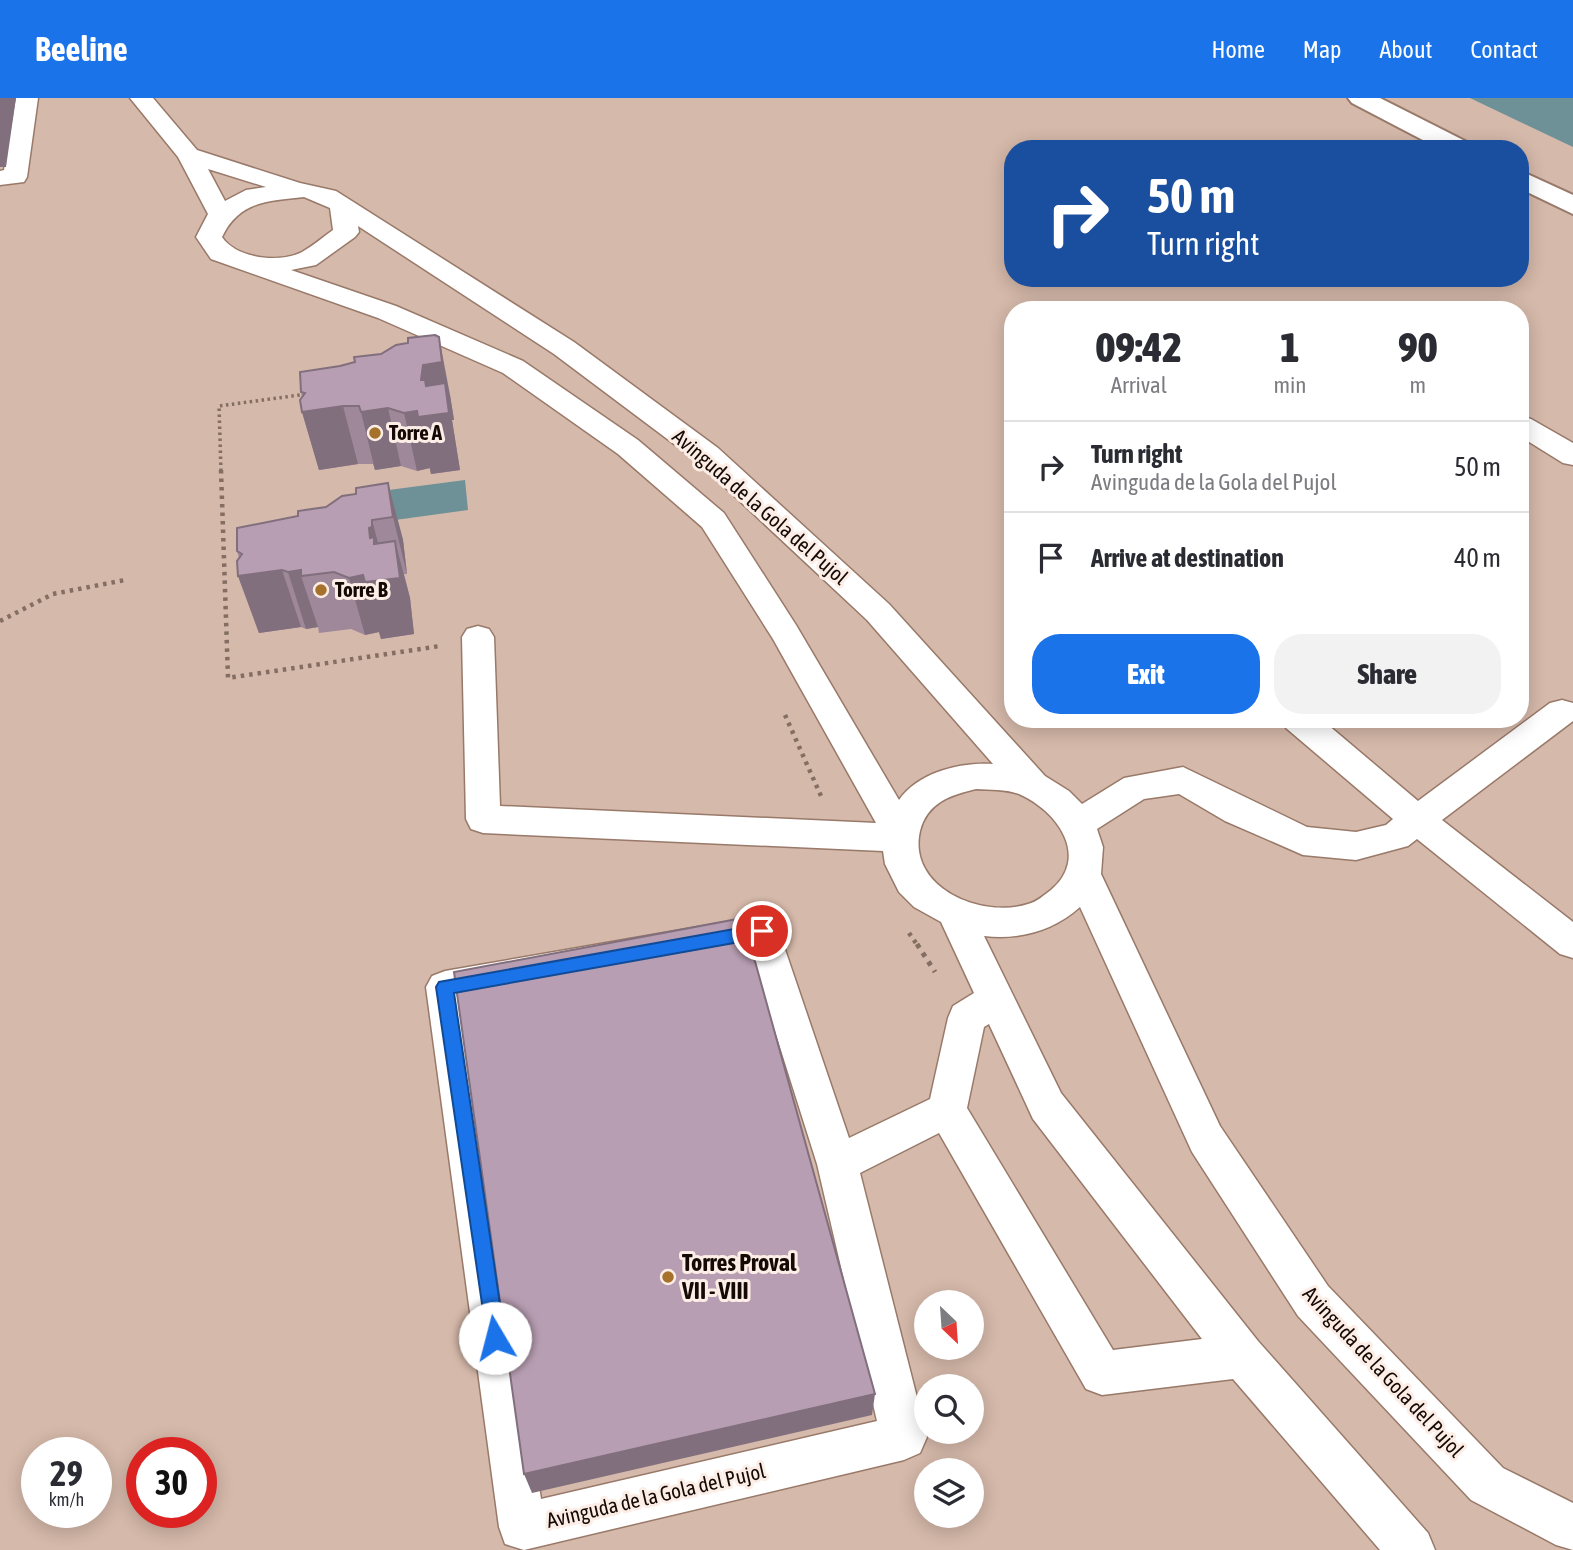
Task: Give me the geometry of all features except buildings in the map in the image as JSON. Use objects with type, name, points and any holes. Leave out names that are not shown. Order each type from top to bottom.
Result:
[{"type":"main road","points":[[1361,98],[1443,140]]},
{"type":"main road","points":[[1529,183],[1573,206]]},
{"type":"street","points":[[0,178],[15,177],[27,98]]},
{"type":"street","points":[[141,98],[190,155],[220,214],[255,195],[305,190]]},
{"type":"street","points":[[190,155],[305,190]]},
{"type":"street","name":"Avinguda de la Gola del Pujol","points":[[305,190],[327,196],[342,205],[564,348],[708,455],[878,612],[1032,785]]},
{"type":"street","points":[[259,266],[307,260],[346,232],[342,205]]},
{"type":"street","name":"Avinguda de la Gola del Pujol","points":[[220,214],[209,237],[220,254],[387,312],[513,367],[628,447],[713,520],[785,633],[900,836]]},
{"type":"street","points":[[1529,430],[1573,456]]},
{"type":"street","points":[[478,637],[483,819],[900,836]]},
{"type":"street","points":[[1078,824],[1136,786],[1184,780],[1237,811],[1303,841],[1356,846],[1396,836],[1562,712]]},
{"type":"street","points":[[1309,728],[1416,820],[1573,943]]},
{"type":"street","points":[[976,776],[1005,777],[1032,785],[1067,808],[1078,824],[1086,849],[1083,874],[1070,895],[1048,913],[1019,922],[988,923],[956,916],[931,902],[913,883],[902,862],[900,836],[909,811],[926,793],[949,782],[976,776]]},
{"type":"street","name":"Avinguda de la Gola del Pujol","points":[[1083,874],[1206,1139],[1313,1301],[1487,1484],[1573,1528]]},
{"type":"street","points":[[956,916],[981,1008],[1047,1106],[1242,1356],[1411,1550]]},
{"type":"street","name":"Avinguda de la Gola del Pujol","points":[[762,931],[837,1164],[904,1437],[522,1527],[445,987],[762,931]]},
{"type":"street","points":[[837,1164],[947,1110],[981,1008]]},
{"type":"street","points":[[947,1110],[1102,1373],[1242,1356]]},
{"type":"path","points":[[316,393],[219,406],[228,678],[445,645]]},
{"type":"path","points":[[0,621],[53,594],[125,580]]},
{"type":"path","points":[[785,713],[817,790],[841,835]]},
{"type":"path","points":[[908,932],[981,1008]]},
{"type":"shaded area","points":[[0,98],[1573,98],[1573,1550],[0,1550]]},
{"type":"water","points":[[1470,98],[1573,98],[1573,147]]},
{"type":"water","points":[[465,480],[468,510],[344,527],[343,496]]},
{"type":"place","name":"Torre A","points":[[375,433]]},
{"type":"place","name":"Torre B","points":[[321,590]]},
{"type":"place","name":"Torres Proval VII - VIII","points":[[668,1277]]},
{"type":"route","points":[[495,1338],[445,987],[762,931]]}]
